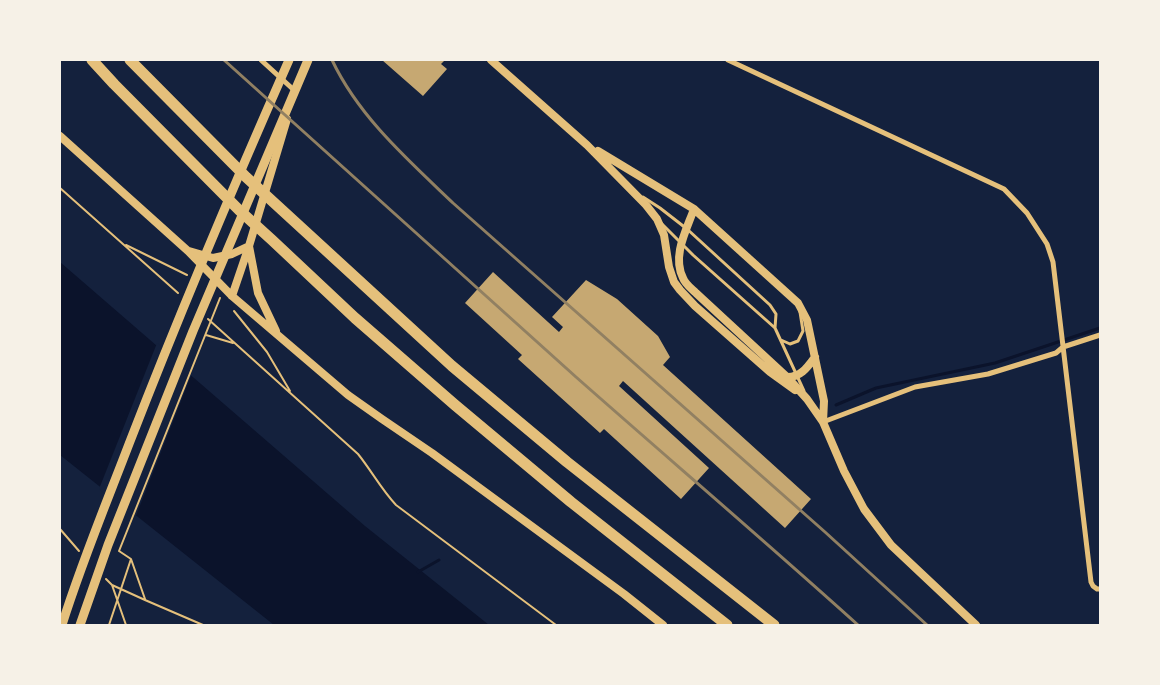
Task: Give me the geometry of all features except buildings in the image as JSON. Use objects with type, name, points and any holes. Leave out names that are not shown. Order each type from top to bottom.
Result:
[{"type":"highway","points":[[92,60],[239,210],[355,318],[455,406],[571,502],[727,625]]},
{"type":"highway","points":[[130,60],[246,177],[452,366],[567,462],[774,625]]},
{"type":"main road","points":[[62,625],[102,512],[159,367],[219,221],[289,60]]},
{"type":"main road","points":[[80,625],[108,545],[193,331],[308,60]]},
{"type":"street","points":[[261,60],[295,91]]},
{"type":"street","points":[[232,296],[249,246],[304,60]]},
{"type":"street","points":[[491,60],[587,145],[634,192],[657,219],[664,235],[669,268],[674,282],[680,290],[695,306],[770,372],[807,398]]},
{"type":"street","points":[[728,60],[1004,189],[1026,213],[1047,244],[1053,262],[1091,582],[1097,589],[1100,588]]},
{"type":"street","points":[[60,136],[188,251],[232,296],[348,395],[432,453],[624,594],[663,625]]},
{"type":"street","points":[[587,145],[694,209],[798,303],[807,320],[815,357],[824,401],[823,422]]},
{"type":"street","points":[[694,209],[681,244],[679,261],[683,279],[807,398],[823,422],[844,471],[864,509],[891,545],[976,625]]},
{"type":"street","points":[[188,251],[213,258],[232,254],[249,246]]},
{"type":"street","points":[[249,246],[258,293],[278,335]]},
{"type":"street","points":[[1062,342],[1100,335]]},
{"type":"street","points":[[823,422],[914,387],[988,374],[1056,353],[1062,342]]},
{"type":"street","points":[[770,372],[788,378],[797,376],[806,370],[815,357]]},
{"type":"lane","points":[[634,192],[660,208],[687,229],[770,305],[776,314],[775,328]]},
{"type":"lane","points":[[657,219],[681,244],[775,328],[807,398]]},
{"type":"lane","points":[[781,340],[790,344],[798,341],[803,330],[798,303]]},
{"type":"path","points":[[60,188],[182,296]]},
{"type":"path","points":[[124,244],[187,275]]},
{"type":"path","points":[[145,600],[131,559],[119,551],[221,294]]},
{"type":"path","points":[[216,295],[223,300]]},
{"type":"path","points":[[230,306],[267,352],[291,394]]},
{"type":"path","points":[[202,314],[358,454],[385,494],[396,504],[556,625]]},
{"type":"path","points":[[193,331],[235,344]]},
{"type":"path","points":[[60,529],[84,557]]},
{"type":"path","points":[[109,625],[131,559]]},
{"type":"path","points":[[104,578],[112,585],[203,625]]},
{"type":"path","points":[[112,585],[126,625]]},
{"type":"water","points":[[60,262],[365,526],[489,625],[274,625],[60,455]]},
{"type":"pier","points":[[157,343],[192,373],[135,518],[99,489]]},
{"type":"waterway","points":[[836,405],[876,388],[995,363],[1100,328]]},
{"type":"waterway","points":[[418,572],[439,560]]},
{"type":"railway","points":[[224,60],[576,377],[858,625]]},
{"type":"railway","points":[[332,60],[343,81],[370,119],[436,187],[825,532],[927,625]]}]
